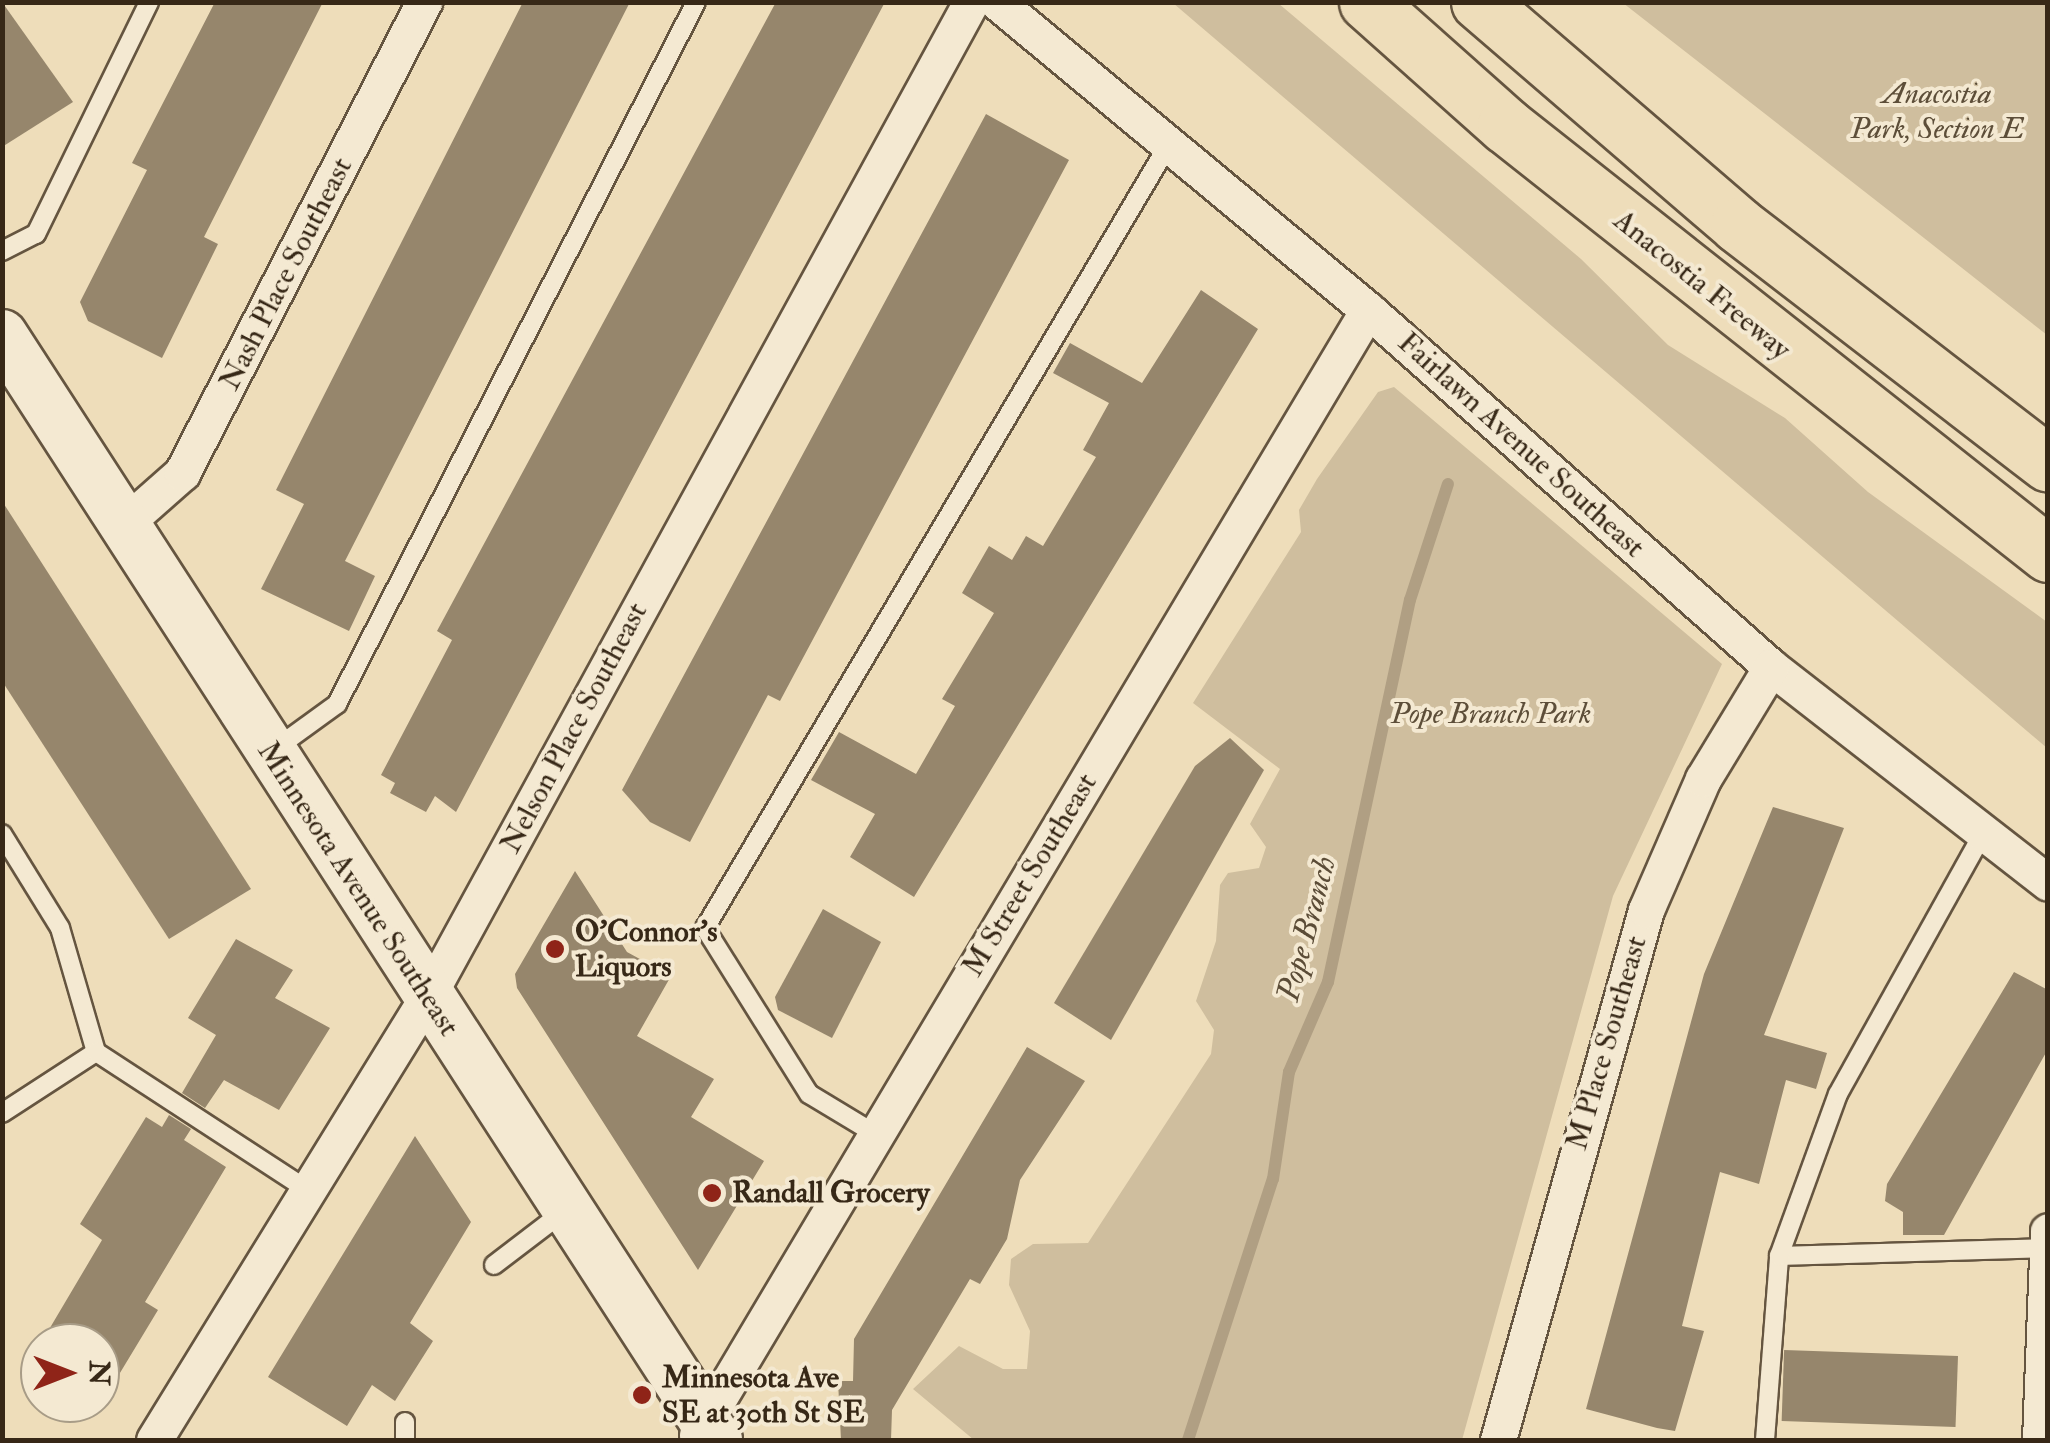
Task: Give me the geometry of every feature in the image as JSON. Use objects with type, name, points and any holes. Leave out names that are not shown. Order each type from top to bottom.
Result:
[{"type":"highway","name":"Anacostia Freeway","points":[[1367,2],[1504,126],[2048,554]]},
{"type":"highway","points":[[1479,2],[1738,224],[2048,464]]},
{"type":"main road","name":"Minnesota Avenue Southeast","points":[[2,335],[268,753],[567,1210],[705,1434]]},
{"type":"street","name":"Nash Place Southeast","points":[[123,525],[182,474],[424,2]]},
{"type":"street","name":"Nelson Place Southeast","points":[[154,1440],[428,994],[970,2]]},
{"type":"street","name":"Fairlawn Avenue Southeast","points":[[997,2],[1167,148],[1368,310],[1771,667],[2048,883]]},
{"type":"street","name":"M Street Southeast","points":[[705,1434],[877,1134],[1368,310]]},
{"type":"street","name":"M Place Southeast","points":[[1498,1440],[1627,963],[1688,810],[1771,667]]},
{"type":"street","points":[[2040,1440],[2045,1239]]},
{"type":"lane","points":[[2,251],[36,234],[149,2]]},
{"type":"lane","points":[[268,753],[337,704],[696,2]]},
{"type":"lane","points":[[877,1134],[809,1094],[705,928],[1167,148]]},
{"type":"lane","points":[[1765,1440],[1780,1256],[1838,1094],[1983,833]]},
{"type":"lane","points":[[2,834],[60,928],[96,1052],[306,1189]]},
{"type":"lane","points":[[2,1113],[96,1052]]},
{"type":"lane","points":[[494,1266],[567,1210]]},
{"type":"lane","points":[[1780,1256],[2045,1239]]},
{"type":"green space","points":[[1173,3],[1278,3],[1581,259],[1668,345],[1785,418],[1868,492],[2047,622],[2047,748]]},
{"type":"green space","name":"Anacostia Park, Section E","points":[[1623,3],[2047,3],[2047,335],[1924,238]]},
{"type":"green space","name":"Pope Branch Park","points":[[1394,387],[1722,664],[1613,896],[1462,1440],[974,1440],[913,1389],[959,1346],[1003,1369],[1027,1369],[1030,1331],[1009,1285],[1011,1259],[1033,1244],[1088,1243],[1211,1054],[1214,1030],[1196,1001],[1216,941],[1220,885],[1228,873],[1259,868],[1266,847],[1250,824],[1280,769],[1193,703],[1301,532],[1299,510],[1317,479],[1378,392]]},
{"type":"building","points":[[2,2],[73,102],[2,147]]},
{"type":"building","points":[[215,2],[323,2],[204,237],[218,244],[162,358],[88,321],[80,302],[147,170],[132,163]]},
{"type":"building","points":[[523,2],[630,2],[345,561],[375,576],[349,631],[261,589],[304,504],[276,490]]},
{"type":"building","points":[[776,2],[885,2],[456,812],[435,796],[426,812],[390,793],[395,783],[381,775],[452,640],[437,631]]},
{"type":"building","points":[[986,114],[1069,160],[780,701],[768,695],[690,842],[650,822],[622,790]]},
{"type":"building","points":[[1201,290],[1258,329],[914,897],[850,857],[875,814],[811,780],[839,732],[916,774],[955,706],[942,699],[994,613],[962,593],[989,546],[1012,560],[1026,536],[1043,546],[1096,457],[1083,450],[1109,403],[1053,373],[1070,343],[1142,383]]},
{"type":"building","points":[[2,501],[251,889],[169,939],[2,681]]},
{"type":"building","points":[[1230,738],[1264,770],[1111,1040],[1054,1003],[1195,766]]},
{"type":"building","points":[[1773,807],[1844,828],[1764,1035],[1827,1053],[1816,1089],[1786,1080],[1759,1184],[1720,1172],[1682,1326],[1704,1331],[1675,1431],[1657,1428],[1586,1409],[1704,974]]},
{"type":"building","points":[[575,871],[627,952],[671,976],[637,1036],[714,1079],[691,1117],[764,1161],[698,1270],[517,988],[515,974]]},
{"type":"building","points":[[823,909],[881,942],[832,1038],[778,1010],[775,997]]},
{"type":"building","points":[[236,939],[293,970],[275,998],[330,1028],[279,1110],[224,1080],[205,1108],[182,1093],[216,1035],[188,1018]]},
{"type":"building","points":[[2014,972],[2048,990],[2048,1049],[1944,1235],[1903,1235],[1903,1212],[1885,1201],[1887,1184]]},
{"type":"building","points":[[1027,1047],[1085,1081],[1020,1180],[1007,1239],[980,1284],[970,1279],[892,1410],[891,1440],[841,1440],[838,1381],[853,1381],[854,1339]]},
{"type":"building","points":[[169,1115],[191,1129],[184,1140],[226,1167],[145,1302],[158,1310],[120,1373],[120,1323],[53,1323],[102,1240],[80,1224],[146,1117],[162,1127]]},
{"type":"building","points":[[415,1136],[471,1222],[410,1323],[433,1341],[395,1401],[372,1385],[347,1426],[268,1377]]},
{"type":"building","points":[[1784,1350],[1958,1356],[1956,1427],[1782,1421]]},
{"type":"waterway","name":"Pope Branch","points":[[1188,1440],[1273,1179],[1289,1072],[1328,982],[1410,600],[1448,484]]},
{"type":"place","name":"O'Connor's Liquors","points":[[555,949]]},
{"type":"place","name":"Randall Grocery","points":[[712,1193]]},
{"type":"place","name":"Minnesota Ave SE at 30th St SE","points":[[642,1395]]}]
